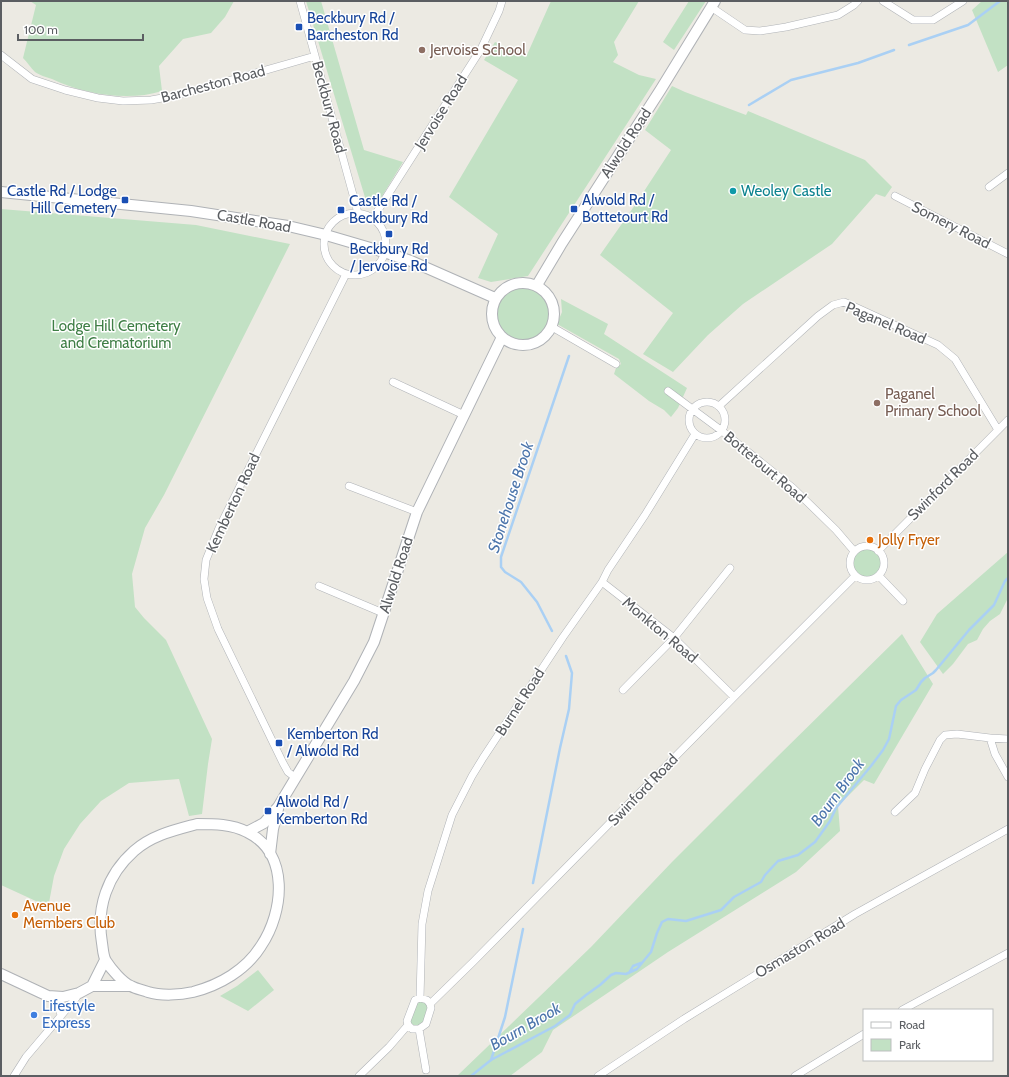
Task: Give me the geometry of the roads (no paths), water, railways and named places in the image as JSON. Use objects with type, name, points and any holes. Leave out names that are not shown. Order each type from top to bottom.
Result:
[{"type":"street","name":"Beckbury Road","points":[[300,1],[358,213]]},
{"type":"street","name":"Jervoise Road","points":[[373,218],[481,49],[502,1]]},
{"type":"street","points":[[713,4],[745,30],[760,31],[786,27],[838,15],[858,1]]},
{"type":"street","points":[[883,1],[913,20],[933,20],[963,1]]},
{"type":"street","name":"Alwold Road","points":[[537,285],[713,4]]},
{"type":"street","name":"Barcheston Road","points":[[1,55],[32,78],[65,90],[98,98],[123,101],[151,100],[179,95],[315,56]]},
{"type":"street","points":[[988,187],[1008,173]]},
{"type":"street","name":"Castle Road","points":[[1,192],[192,211],[288,226],[326,235],[411,261],[495,298]]},
{"type":"street","name":"Somery Road","points":[[895,196],[1008,254]]},
{"type":"street","points":[[358,213],[373,218],[379,225],[386,237],[386,247],[379,265],[371,271],[361,275],[346,274],[335,268],[328,259],[324,248],[326,235],[328,229],[334,221],[346,215],[358,213]]},
{"type":"street","name":"Kemberton Road","points":[[296,778],[288,772],[283,763],[218,629],[207,598],[204,579],[206,560],[219,528],[346,274]]},
{"type":"street","points":[[519,282],[537,285],[545,291],[551,299],[554,307],[552,327],[545,336],[536,342],[524,345],[513,344],[502,337],[495,329],[492,322],[491,315],[495,298],[500,291],[509,285],[519,282]]},
{"type":"street","name":"Paganel Road","points":[[719,406],[818,316],[833,305],[844,302],[938,345],[955,359],[998,430]]},
{"type":"street","points":[[552,327],[616,364]]},
{"type":"street","name":"Alwold Road","points":[[248,832],[264,822],[278,807],[354,681],[374,642],[417,512],[502,337]]},
{"type":"street","points":[[393,382],[464,416]]},
{"type":"street","name":"Bottetourt Road","points":[[668,391],[693,408],[793,488],[836,530],[854,551]]},
{"type":"street","points":[[704,402],[712,402],[719,406],[723,410],[725,416],[722,431],[718,435],[709,438],[695,434],[689,424],[689,415],[693,408],[704,402]]},
{"type":"street","name":"Swinford Road","points":[[878,551],[1008,420]]},
{"type":"street","name":"Burnel Road","points":[[420,998],[422,924],[428,891],[452,815],[483,758],[563,637],[602,582],[608,570],[645,515],[695,434]]},
{"type":"street","points":[[349,486],[417,512]]},
{"type":"street","points":[[868,546],[878,551],[883,560],[883,568],[879,576],[870,580],[863,580],[855,576],[850,565],[851,557],[854,551],[860,547],[868,546]]},
{"type":"street","points":[[623,690],[674,638],[730,568]]},
{"type":"street","name":"Swinford Road","points":[[430,1004],[855,576]]},
{"type":"street","points":[[879,576],[903,601]]},
{"type":"street","name":"Monkton Road","points":[[602,582],[674,638],[734,697]]},
{"type":"street","points":[[319,586],[384,614]]},
{"type":"street","points":[[895,812],[915,793],[940,740],[945,735],[957,734],[1008,739]]},
{"type":"street","points":[[990,738],[995,754],[1008,777]]},
{"type":"street","name":"Alwold Road","points":[[270,854],[273,829],[278,807]]},
{"type":"street","points":[[1,974],[48,996],[63,998],[79,993],[92,986],[130,986],[152,993],[173,995],[206,989],[223,981],[239,970],[261,946],[272,927],[279,890],[278,872],[265,844],[248,832],[231,826],[197,824],[170,831],[145,842],[133,851],[116,871],[109,883],[102,902],[100,924],[105,960],[117,975],[130,986]]},
{"type":"street","name":"Osmaston Road","points":[[598,1076],[684,1019],[855,914],[1008,829]]},
{"type":"street","points":[[904,1009],[1008,953]]},
{"type":"street","points":[[92,986],[105,960]]},
{"type":"street","points":[[14,1076],[26,1057],[79,993]]},
{"type":"street","points":[[52,996],[58,1004],[61,1015]]},
{"type":"street","points":[[420,998],[427,1000],[431,1008],[426,1024],[419,1029],[412,1029],[408,1025],[407,1021],[415,1000],[420,998]]},
{"type":"street","points":[[359,1076],[389,1047],[408,1025]]},
{"type":"street","points":[[419,1029],[426,1070]]},
{"type":"street","points":[[795,1076],[863,1035]]},
{"type":"waterway","name":"Stonehouse Brook","points":[[909,45],[968,25],[1000,1]]},
{"type":"waterway","name":"Stonehouse Brook","points":[[749,105],[791,80],[858,63],[894,50]]},
{"type":"waterway","name":"Stonehouse Brook","points":[[552,631],[537,602],[521,582],[505,572],[501,567],[501,557],[569,356]]},
{"type":"waterway","name":"Bourn Brook","points":[[471,1076],[491,1060],[555,1026],[570,1015],[575,1004],[611,975],[616,973],[626,974],[637,969],[651,952],[662,922],[668,919],[686,921],[721,910],[734,897],[761,882],[765,875],[778,861],[798,855],[815,842],[830,821],[836,808],[883,750],[889,739],[896,706],[901,700],[916,690],[921,682],[936,670],[969,630],[994,605],[1005,581],[1008,578]]},
{"type":"waterway","name":"Stonehouse Brook","points":[[533,883],[569,709],[572,673],[566,656]]},
{"type":"waterway","name":"Stonehouse Brook","points":[[491,1060],[505,1017],[523,929]]},
{"type":"waterway","name":"Bourn Brook","points":[[629,973],[633,966],[641,963]]},
{"type":"place","name":"Beckbury Rd / Barcheston Rd","points":[[299,27]]},
{"type":"place","name":"Jervoise School","points":[[422,50]]},
{"type":"place","name":"Weoley Castle","points":[[733,191]]},
{"type":"place","name":"Castle Rd / Lodge Hill Cemetery","points":[[125,200]]},
{"type":"place","name":"Alwold Rd / Bottetourt Rd","points":[[574,209]]},
{"type":"place","name":"Castle Rd / Beckbury Rd","points":[[341,210]]},
{"type":"place","name":"Beckbury Rd / Jervoise Rd","points":[[389,234]]},
{"type":"place","name":"Paganel Primary School","points":[[877,403]]},
{"type":"place","name":"Jolly Fryer","points":[[870,540]]},
{"type":"place","name":"Kemberton Rd / Alwold Rd","points":[[279,743]]},
{"type":"place","name":"Alwold Rd / Kemberton Rd","points":[[268,811]]},
{"type":"place","name":"Avenue Members Club","points":[[15,915]]},
{"type":"place","name":"Lifestyle Express","points":[[34,1015]]},
{"type":"park label","name":"Lodge Hill Cemetery and Crematorium","points":[[116,334]]}]
